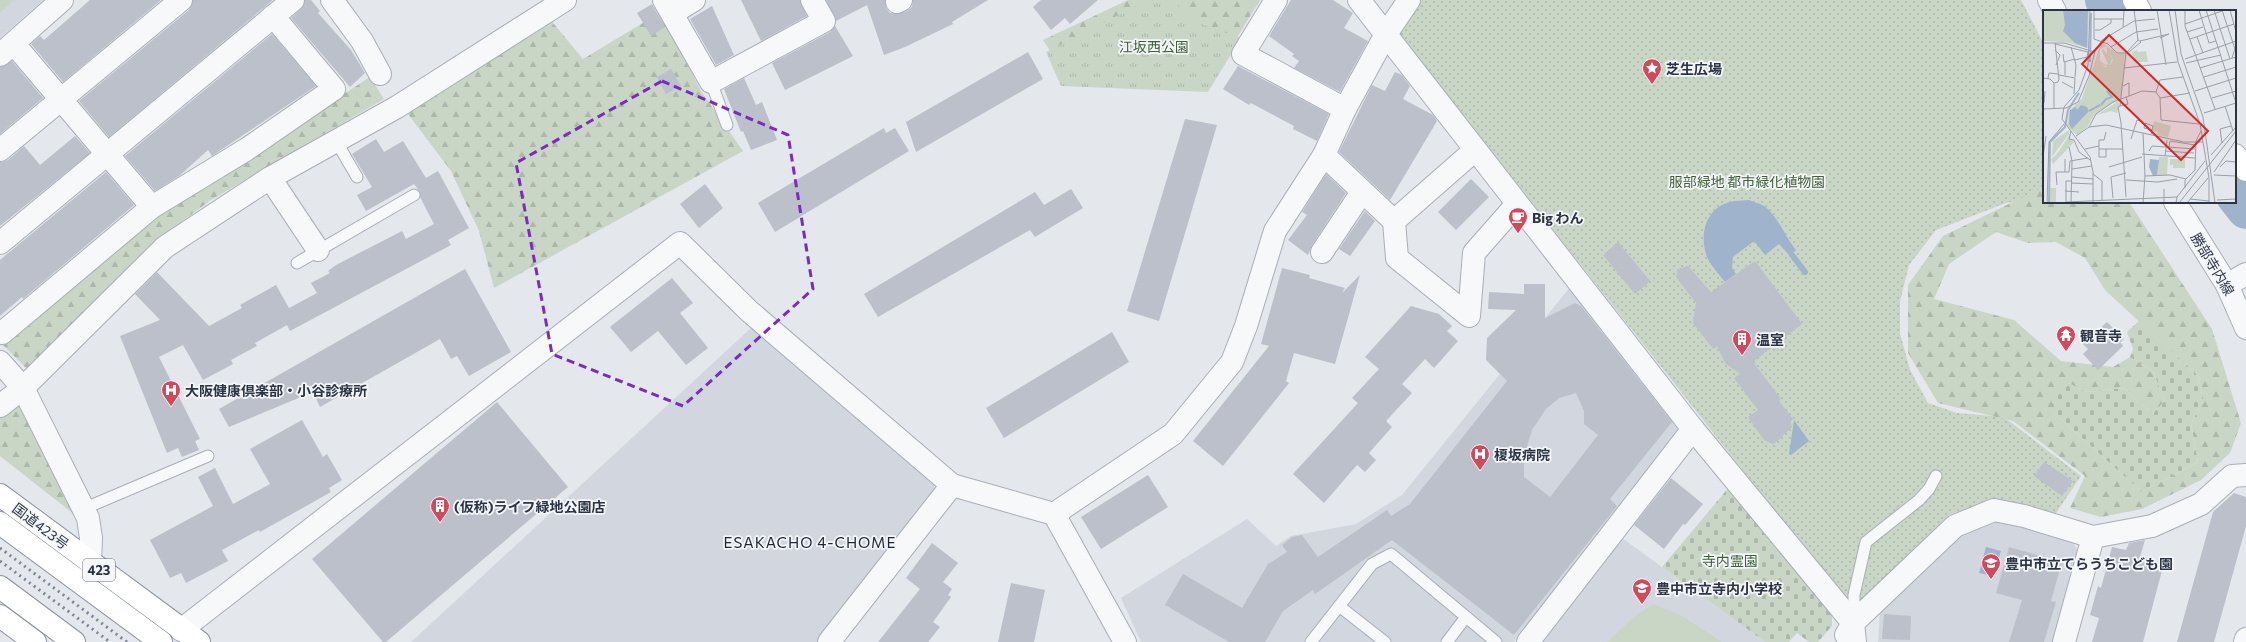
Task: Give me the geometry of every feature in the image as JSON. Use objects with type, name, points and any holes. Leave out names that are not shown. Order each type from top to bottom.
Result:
[{"type":"main road","points":[[2134,0],[2139,10]]},
{"type":"main road","points":[[2236,156],[2246,170]]},
{"type":"main road","name":"国道423号","points":[[0,495],[90,563],[199,642]]},
{"type":"main road","name":"423","points":[[0,523],[161,642]]},
{"type":"main road","points":[[0,587],[74,642]]},
{"type":"main road","points":[[0,616],[35,642]]},
{"type":"street","points":[[62,0],[7,50],[61,99],[152,207]]},
{"type":"street","points":[[0,150],[181,0]]},
{"type":"street","points":[[0,243],[293,0]]},
{"type":"street","points":[[332,0],[362,41],[380,74]]},
{"type":"street","points":[[0,406],[23,388],[165,247],[270,178],[404,103],[565,0]]},
{"type":"street","points":[[694,0],[668,6],[710,82],[824,21],[812,0]]},
{"type":"street","points":[[1276,0],[1243,54],[1345,109]]},
{"type":"street","points":[[1359,0],[1693,429],[1854,632]]},
{"type":"street","points":[[1054,514],[1173,434],[1232,362],[1246,326],[1275,231],[1324,155],[1345,109],[1386,34],[1409,0]]},
{"type":"street","points":[[2049,0],[2054,10]]},
{"type":"street","points":[[0,331],[2,333],[152,207],[247,149],[334,89],[274,16]]},
{"type":"street","points":[[1394,220],[1475,150]]},
{"type":"street","points":[[1324,155],[1362,192],[1394,220],[1397,258],[1469,316],[1474,253],[1517,204]]},
{"type":"street","points":[[270,178],[318,250]]},
{"type":"street","points":[[1322,252],[1362,192]]},
{"type":"street","name":"勝部寺内線","points":[[2176,203],[2227,285],[2246,328]]},
{"type":"street","points":[[181,630],[680,243],[749,311],[952,485],[1054,514],[1125,642]]},
{"type":"street","points":[[2227,285],[2246,274]]},
{"type":"street","points":[[0,362],[23,388],[88,518],[91,538],[90,563]]},
{"type":"street","points":[[1528,642],[1693,429]]},
{"type":"street","points":[[1841,642],[1854,632],[1955,526],[1994,510],[2024,516],[2093,537],[2152,526],[2202,504],[2232,476],[2246,474]]},
{"type":"street","points":[[829,642],[952,485]]},
{"type":"street","points":[[2064,642],[2093,537]]},
{"type":"lane","points":[[710,82],[727,126]]},
{"type":"lane","points":[[336,142],[357,177]]},
{"type":"lane","points":[[298,264],[318,250],[414,195]]},
{"type":"lane","points":[[83,509],[208,456]]},
{"type":"lane","points":[[1854,632],[1854,595],[1866,542],[1919,500],[1929,489],[1936,476]]},
{"type":"lane","points":[[1311,642],[1372,564],[1391,554],[1496,642]]},
{"type":"lane","points":[[1339,606],[1385,642]]},
{"type":"lane","points":[[1447,642],[1466,617]]},
{"type":"highlighted area","points":[[662,81],[788,135],[813,289],[683,406],[552,354],[516,163]]},
{"type":"shaded area","points":[[0,0],[43,0],[0,38]]},
{"type":"shaded area","points":[[1571,286],[1681,426],[1514,642],[1141,642],[1121,598],[1247,519],[1276,546],[1291,536],[1356,524],[1402,495]]},
{"type":"shaded area","points":[[751,328],[934,481],[934,495],[819,642],[411,642]]},
{"type":"shaded area","name":"豊中市立てらうちこども園","points":[[1996,520],[2071,540],[2078,551],[2054,642],[1878,642],[1880,610],[1959,535]]},
{"type":"shaded area","name":"豊中市立寺内小学校","points":[[1622,538],[1765,642],[1541,642]]},
{"type":"green space","points":[[0,0],[14,0],[0,13]]},
{"type":"green space","name":"江坂西公園","points":[[1128,0],[1260,0],[1209,83],[1066,76],[1043,40]]},
{"type":"green space","name":"江坂西公園","points":[[1148,0],[1174,0],[1190,20],[1241,38],[1208,92],[1061,86],[1046,52]]},
{"type":"green space","name":"服部緑地 都市緑化植物園","points":[[1419,0],[2021,0],[2043,42],[2043,197],[2006,203],[1936,230],[1909,265],[1900,301],[1900,333],[1910,370],[1928,403],[1957,413],[2004,417],[2081,476],[2054,516],[1994,499],[1949,515],[1862,601],[1845,600],[1398,33]]},
{"type":"green space","points":[[661,12],[701,91],[743,151],[494,288],[479,231],[451,171],[405,110],[549,18],[583,59]]},
{"type":"green space","points":[[370,77],[384,99],[211,200],[154,242],[27,369],[3,345],[158,215]]},
{"type":"green space","points":[[2043,187],[2043,203],[2130,203],[2212,329],[2241,423],[2230,453],[2201,480],[2142,509],[2101,517],[2070,508],[2085,476],[2013,421],[1938,403],[1908,353],[1908,285],[1943,236]],"holes":[[[1996,232],[2028,243],[2056,242],[2085,258],[2105,290],[2198,376],[2203,399],[2191,424],[2198,462],[2142,492],[2053,412],[2068,383],[2086,392],[2124,388],[2152,414],[2165,401],[2153,371],[2130,357],[2113,367],[2061,361],[2014,320],[1934,299],[1949,264]]]},
{"type":"green space","points":[[2139,321],[2198,376],[2203,399],[2191,424],[2198,462],[2142,492],[2053,412],[2054,400],[2068,383],[2086,392],[2124,388],[2152,414],[2165,401],[2153,371],[2130,357],[2133,349],[2127,332]]},
{"type":"green space","points":[[18,402],[75,515],[0,456],[0,417]]},
{"type":"green space","name":"寺内霊園","points":[[1730,486],[1832,612],[1832,626],[1818,642],[1809,642],[1797,633],[1789,642],[1765,642],[1662,567]]},
{"type":"green space","points":[[1653,604],[1682,616],[1722,642],[1607,642],[1634,617]]},
{"type":"water","points":[[1749,200],[1764,206],[1769,210],[1796,250],[1790,256],[1779,244],[1765,255],[1754,241],[1733,257],[1732,268],[1736,274],[1725,282],[1707,257],[1704,240],[1706,224],[1715,210],[1722,205],[1732,201]]},
{"type":"water","points":[[1794,420],[1809,441],[1791,455],[1789,454]]},
{"type":"water","points":[[1986,547],[2001,551],[1993,576],[1979,573]]},
{"type":"building","points":[[90,0],[161,0],[63,82],[31,44],[40,36],[44,40]]},
{"type":"building","points":[[193,0],[273,0],[109,137],[79,101],[189,10]]},
{"type":"building","points":[[305,0],[311,0],[320,11],[318,13],[351,50],[365,73],[350,87],[291,18],[301,9]]},
{"type":"building","points":[[741,0],[800,0],[807,16],[761,41]]},
{"type":"building","points":[[826,0],[885,0],[886,8],[890,13],[897,14],[907,11],[912,7],[913,0],[988,0],[952,22],[953,24],[905,47],[884,55],[867,5],[836,21]]},
{"type":"building","points":[[1041,0],[1098,0],[1070,24],[1065,18],[1051,30],[1033,7]]},
{"type":"building","points":[[1291,0],[1333,0],[1353,13],[1344,28],[1368,41],[1340,92],[1294,68],[1299,61],[1292,56],[1294,54],[1269,36]]},
{"type":"building","points":[[652,4],[665,27],[651,36],[637,13]]},
{"type":"building","points":[[712,6],[734,55],[716,65],[690,19]]},
{"type":"building","points":[[835,26],[853,56],[785,90],[772,63],[830,32]]},
{"type":"building","points":[[272,34],[316,86],[212,156],[208,150],[179,176],[155,191],[125,156]]},
{"type":"building","points":[[1028,52],[1043,79],[916,152],[906,122]]},
{"type":"building","points":[[12,61],[43,98],[0,134],[0,67]]},
{"type":"building","points":[[1238,66],[1329,114],[1317,141],[1293,129],[1294,126],[1251,103],[1249,105],[1223,89]]},
{"type":"building","points":[[671,69],[681,86],[666,94],[657,77]]},
{"type":"building","points":[[1395,72],[1402,75],[1410,86],[1403,99],[1433,115],[1437,121],[1390,200],[1339,152],[1372,85],[1385,91]]},
{"type":"building","points":[[744,78],[756,105],[762,102],[777,140],[751,150],[743,131],[741,132],[724,89]]},
{"type":"building","points":[[1185,119],[1217,125],[1159,321],[1127,311]]},
{"type":"building","points":[[884,128],[886,133],[895,128],[909,151],[775,232],[758,203]]},
{"type":"building","points":[[75,136],[90,153],[0,226],[0,162],[8,160],[24,146],[40,165]]},
{"type":"building","points":[[376,139],[384,152],[403,141],[426,178],[438,171],[469,228],[448,240],[451,245],[290,331],[287,325],[255,343],[257,346],[231,360],[233,364],[203,380],[183,345],[159,357],[200,439],[195,441],[199,450],[182,457],[178,448],[167,453],[120,336],[160,320],[135,294],[157,272],[209,326],[242,308],[240,305],[276,285],[289,308],[317,293],[311,283],[330,273],[328,271],[336,265],[402,231],[406,239],[434,224],[420,197],[420,192],[414,184],[366,211],[357,195],[372,187],[352,154]]},
{"type":"building","points":[[106,172],[134,205],[23,299],[22,297],[0,316],[0,260]]},
{"type":"building","points":[[1326,174],[1346,193],[1312,245],[1308,255],[1288,240],[1307,215],[1302,212]]},
{"type":"building","points":[[1471,179],[1489,197],[1456,230],[1438,212]]},
{"type":"building","points":[[705,184],[723,208],[699,228],[680,204]]},
{"type":"building","points":[[1071,189],[1083,208],[1035,237],[1030,230],[878,317],[864,294],[1035,192],[1044,205]]},
{"type":"building","points":[[1365,211],[1375,221],[1350,256],[1339,249]]},
{"type":"building","points":[[1618,242],[1650,281],[1635,294],[1603,255]]},
{"type":"building","name":"温室","points":[[1755,261],[1802,324],[1753,362],[1781,399],[1779,401],[1793,419],[1790,422],[1792,427],[1774,444],[1764,440],[1748,417],[1758,410],[1734,378],[1740,374],[1725,363],[1717,346],[1713,349],[1693,323],[1696,303],[1676,277],[1678,269],[1688,266],[1711,292]]},
{"type":"building","points":[[1282,268],[1310,275],[1309,278],[1345,288],[1342,293],[1360,275],[1335,364],[1294,353],[1286,381],[1289,383],[1223,466],[1193,441],[1269,346],[1261,344]]},
{"type":"building","points":[[465,269],[511,352],[469,376],[457,356],[451,359],[440,339],[320,407],[313,392],[229,427],[219,409]]},
{"type":"building","points":[[672,278],[693,303],[680,313],[708,348],[686,365],[658,331],[631,352],[610,327]]},
{"type":"building","name":"榎坂病院","points":[[1524,284],[1545,284],[1545,318],[1575,303],[1581,306],[1672,422],[1610,499],[1617,506],[1514,635],[1392,540],[1315,594],[1313,590],[1283,611],[1265,642],[1229,642],[1165,605],[1183,574],[1242,608],[1268,564],[1287,552],[1282,545],[1292,537],[1302,535],[1318,557],[1387,510],[1391,516],[1410,504],[1507,381],[1486,360],[1487,338],[1516,310],[1488,309],[1489,292],[1524,294]],"holes":[[[1576,393],[1584,411],[1584,424],[1598,435],[1550,497],[1524,477],[1524,456],[1532,430],[1546,409],[1559,398]]]},
{"type":"building","points":[[1411,306],[1439,314],[1452,326],[1447,331],[1458,341],[1434,368],[1425,359],[1402,384],[1412,393],[1386,421],[1392,427],[1369,453],[1376,460],[1365,472],[1357,465],[1324,503],[1293,474],[1358,403],[1352,398],[1379,369],[1365,357]]},
{"type":"building","points":[[2107,322],[2124,339],[2120,342],[2123,346],[2098,370],[2083,354],[2088,349],[2083,344]]},
{"type":"building","points":[[1112,332],[1129,362],[1004,438],[986,408]]},
{"type":"building","name":"(仮称)ライフ緑地公園店","points":[[497,402],[568,487],[386,642],[383,642],[312,559]]},
{"type":"building","points":[[302,420],[323,457],[327,454],[342,480],[329,488],[331,492],[260,532],[259,530],[222,550],[228,561],[186,583],[181,573],[170,578],[150,540],[213,506],[198,477],[215,468],[233,504],[270,484],[250,449]]},
{"type":"building","points":[[2044,462],[2073,481],[2062,496],[2034,476]]},
{"type":"building","points":[[1148,475],[1168,507],[1101,549],[1081,517]]},
{"type":"building","points":[[1671,478],[1703,504],[1685,525],[1683,524],[1664,549],[1634,525]]},
{"type":"building","points":[[2234,493],[2246,497],[2246,526],[2214,642],[2177,642],[2213,512]]},
{"type":"building","points":[[2145,540],[2140,557],[2164,563],[2143,642],[2092,642],[2099,618],[2090,615],[2098,586],[2101,588],[2112,547],[2126,550],[2129,543]]},
{"type":"building","points":[[932,543],[958,563],[943,582],[952,589],[948,595],[951,597],[933,622],[940,627],[928,642],[878,642],[920,589],[906,578]]},
{"type":"building","points":[[2009,547],[2062,562],[2051,601],[2056,602],[2044,642],[2009,642],[2022,600],[1996,593]]},
{"type":"building","points":[[1011,583],[1045,590],[1034,642],[998,642]]},
{"type":"building","points":[[1884,614],[1911,616],[1910,640],[1882,639]]},
{"type":"waterway","points":[[2104,0],[2109,10]]},
{"type":"waterway","points":[[2236,197],[2246,210]]},
{"type":"waterway","points":[[1792,255],[1805,272]]},
{"type":"railway","points":[[0,548],[127,642]]},
{"type":"railway","points":[[0,561],[110,642]]},
{"type":"place","name":"芝生広場","points":[[1652,85]]},
{"type":"place","name":"Big わん","points":[[1518,234]]},
{"type":"place","name":"観音寺","points":[[2066,352]]},
{"type":"place","name":"温室","points":[[1742,356]]},
{"type":"place","name":"大阪健康倶楽部・小谷診療所","points":[[171,407]]},
{"type":"place","name":"榎坂病院","points":[[1480,471]]},
{"type":"place","name":"(仮称)ライフ緑地公園店","points":[[440,523]]},
{"type":"place","name":"豊中市立てらうちこども園","points":[[1991,580]]},
{"type":"place","name":"豊中市立寺内小学校","points":[[1642,605]]},
{"type":"district","name":"ESAKACHO 4-CHOME","points":[[810,542]]}]
